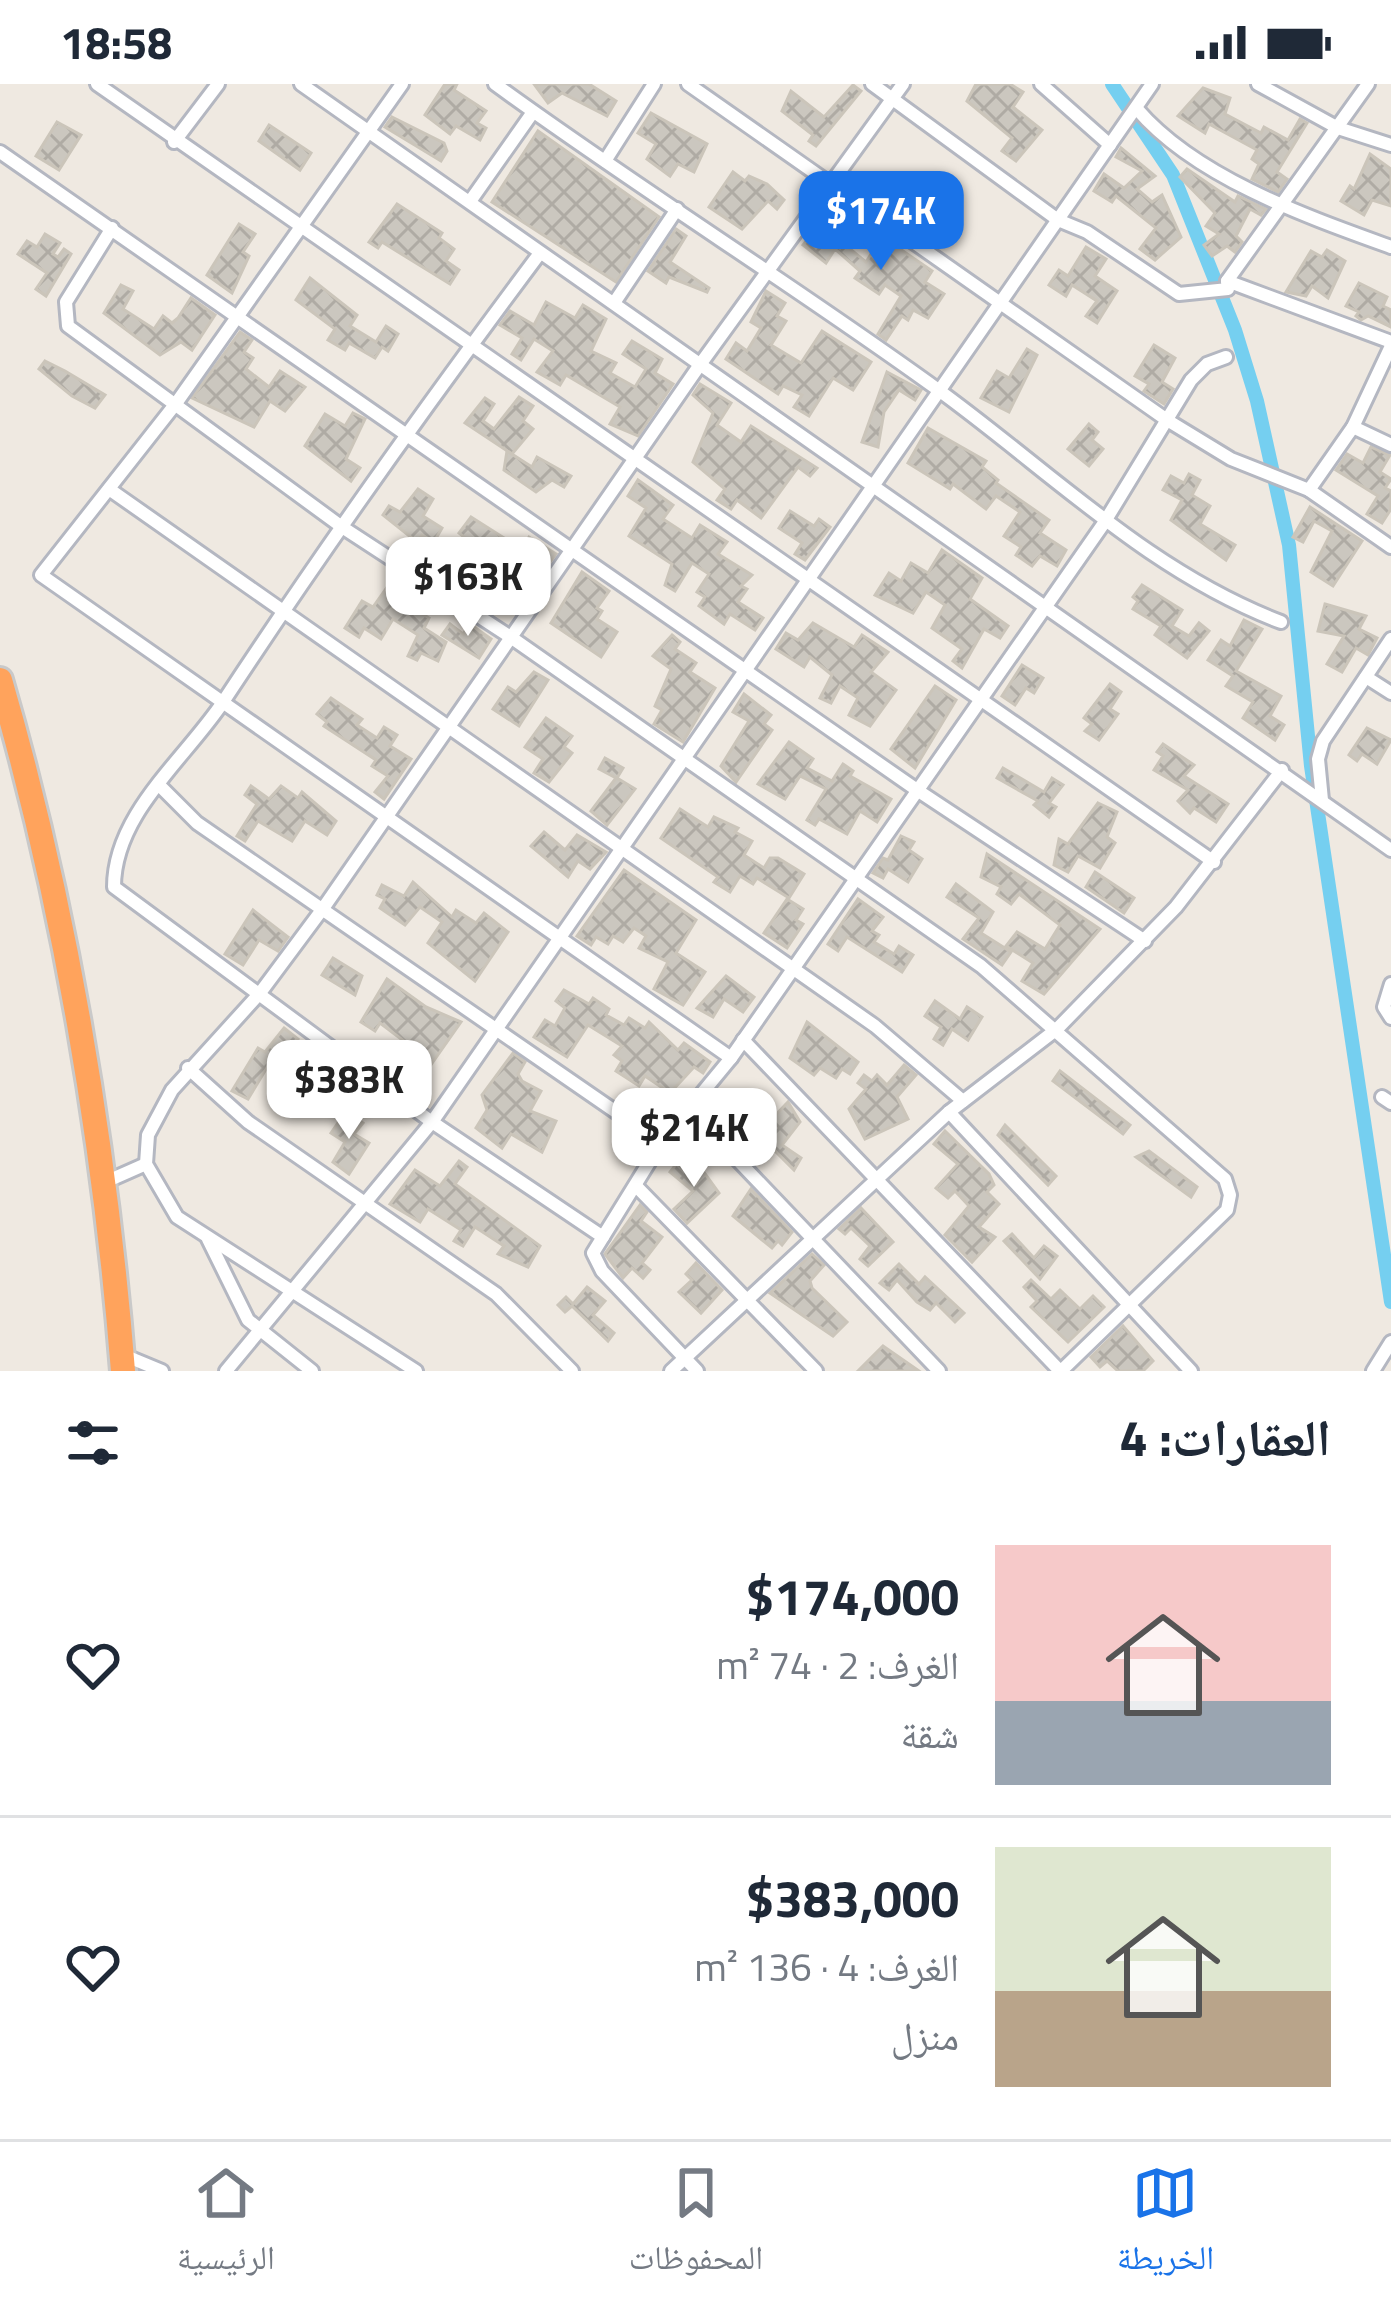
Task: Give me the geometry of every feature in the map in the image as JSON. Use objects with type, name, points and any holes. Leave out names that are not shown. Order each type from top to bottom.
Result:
[{"type":"highway","points":[[0,680],[43,858],[102,1184],[122,1362]]},
{"type":"street","points":[[97,84],[1214,862]]},
{"type":"street","points":[[174,142],[218,84]]},
{"type":"street","points":[[301,84],[1391,850]]},
{"type":"street","points":[[402,84],[177,402],[41,575],[731,1058]]},
{"type":"street","points":[[495,84],[940,391],[1104,523],[1241,606],[1281,622]]},
{"type":"street","points":[[604,161],[654,84]]},
{"type":"street","points":[[688,84],[1167,420],[1250,469],[1310,490],[1391,547]]},
{"type":"street","points":[[872,84],[1058,220],[1087,232],[1180,294],[1196,297],[1228,289],[1227,281],[1368,84]]},
{"type":"street","points":[[416,1371],[208,1238],[167,1206],[146,1164],[157,1111],[188,1068],[260,993],[324,907],[699,365],[903,84]]},
{"type":"street","points":[[1041,84],[1110,145]]},
{"type":"street","points":[[226,1371],[432,1123],[493,1027],[1152,84]]},
{"type":"street","points":[[1258,84],[1338,128],[1391,145]]},
{"type":"street","points":[[1137,109],[1187,151],[1282,208],[1391,247]]},
{"type":"street","points":[[471,200],[533,112]]},
{"type":"street","points":[[0,152],[917,790],[1145,941]]},
{"type":"street","points":[[614,303],[677,209]]},
{"type":"street","points":[[112,228],[63,315],[68,326],[342,527],[512,638],[981,966],[1225,1179],[1230,1195],[1227,1210],[1061,1371],[880,1177],[743,1040]]},
{"type":"street","points":[[540,253],[278,611],[222,703],[146,799],[117,850],[113,886],[432,1123],[603,1237]]},
{"type":"street","points":[[1227,281],[1391,344],[1353,427],[1310,490]]},
{"type":"street","points":[[697,1371],[592,1261],[603,1237],[662,1143],[731,1058],[1104,523],[1198,370],[1226,357]]},
{"type":"street","points":[[1353,427],[1391,445]]},
{"type":"street","points":[[109,489],[874,1026],[963,1101]]},
{"type":"street","points":[[1321,799],[1318,759],[1323,742],[1391,639]]},
{"type":"street","points":[[1366,677],[1391,694]]},
{"type":"street","points":[[671,1371],[949,1112],[1057,1029],[1145,941],[1214,862],[1282,770]]},
{"type":"street","points":[[160,786],[189,817],[662,1143]]},
{"type":"street","points":[[1391,984],[1384,1007],[1391,1018]]},
{"type":"street","points":[[188,1068],[248,1122],[496,1294],[572,1371]]},
{"type":"street","points":[[689,1109],[939,1371]]},
{"type":"street","points":[[949,1112],[1190,1371]]},
{"type":"street","points":[[102,1184],[146,1164]]},
{"type":"street","points":[[636,1186],[816,1371]]},
{"type":"street","points":[[208,1238],[236,1301],[258,1329],[312,1371]]},
{"type":"street","points":[[1373,1371],[1391,1342]]},
{"type":"street","points":[[122,1362],[163,1371]]},
{"type":"building","points":[[445,84],[457,84],[454,90],[486,111],[477,123],[486,128],[480,140],[456,126],[450,134],[425,115]]},
{"type":"building","points":[[534,84],[589,84],[616,101],[607,116],[562,93],[548,103]]},
{"type":"building","points":[[976,84],[1010,84],[1023,92],[1013,107],[1042,130],[1016,161],[1002,151],[1012,138],[967,101]]},
{"type":"building","points":[[853,85],[861,91],[816,146],[809,141],[813,135],[782,111],[791,91],[824,117]]},
{"type":"building","points":[[1203,88],[1230,98],[1225,114],[1261,133],[1264,127],[1288,140],[1300,119],[1307,123],[1277,172],[1287,179],[1278,192],[1252,179],[1259,164],[1252,159],[1257,150],[1209,124],[1205,133],[1178,116]]},
{"type":"building","points":[[651,113],[707,144],[694,172],[678,164],[670,176],[647,159],[656,144],[638,133]]},
{"type":"building","points":[[392,117],[444,143],[447,151],[441,161],[385,127]]},
{"type":"building","points":[[57,122],[81,135],[59,170],[36,156]]},
{"type":"building","points":[[269,125],[311,153],[300,170],[259,141]]},
{"type":"building","points":[[538,131],[659,217],[616,282],[492,202]]},
{"type":"building","points":[[1121,148],[1155,176],[1137,189],[1152,202],[1162,195],[1181,237],[1155,260],[1140,249],[1156,228],[1116,196],[1112,202],[1094,191],[1104,174],[1124,188],[1142,171],[1116,157]]},
{"type":"building","points":[[1370,154],[1391,169],[1391,206],[1372,200],[1364,215],[1341,201],[1350,186],[1354,189]]},
{"type":"building","points":[[1187,169],[1235,202],[1238,196],[1266,209],[1261,215],[1250,209],[1236,236],[1242,242],[1235,252],[1227,246],[1212,256],[1204,245],[1219,234],[1206,226],[1215,213],[1180,177]]},
{"type":"building","points":[[733,172],[745,181],[749,176],[767,184],[784,200],[777,209],[768,201],[742,229],[709,207]]},
{"type":"building","points":[[397,204],[442,233],[439,238],[454,249],[446,261],[459,270],[450,284],[382,242],[378,248],[369,242]]},
{"type":"building","points":[[835,217],[854,231],[844,244],[866,262],[871,254],[878,258],[890,242],[932,271],[925,282],[944,294],[928,318],[913,310],[908,320],[902,316],[886,340],[878,334],[901,296],[885,285],[879,294],[855,278],[860,271],[835,249],[826,263],[803,245],[822,221],[828,226]]},
{"type":"building","points":[[239,224],[255,234],[243,252],[249,256],[232,293],[207,275]]},
{"type":"building","points":[[676,229],[686,236],[670,262],[709,288],[707,292],[669,277],[666,283],[648,271]]},
{"type":"building","points":[[45,234],[60,243],[53,254],[58,257],[64,249],[71,254],[46,296],[36,289],[47,273],[18,254],[27,241],[37,247]]},
{"type":"building","points":[[1086,247],[1106,259],[1095,276],[1117,291],[1097,323],[1086,316],[1097,301],[1072,285],[1066,296],[1049,285],[1059,270],[1068,276]]},
{"type":"building","points":[[1327,250],[1345,261],[1328,298],[1312,286],[1306,296],[1286,292],[1311,251],[1322,257]]},
{"type":"building","points":[[310,278],[357,315],[350,326],[376,342],[386,326],[398,334],[388,351],[382,347],[375,358],[349,343],[345,350],[328,340],[335,329],[296,300]]},
{"type":"building","points":[[1359,283],[1387,297],[1383,306],[1391,310],[1391,327],[1368,316],[1361,320],[1356,316],[1359,312],[1346,306]]},
{"type":"building","points":[[121,285],[133,291],[123,309],[154,329],[163,316],[172,323],[178,318],[191,298],[215,315],[192,350],[181,342],[160,355],[104,313]]},
{"type":"building","points":[[766,291],[785,303],[777,316],[786,321],[771,345],[801,363],[822,331],[871,362],[853,390],[833,378],[809,416],[794,407],[802,395],[783,386],[778,394],[726,359],[736,343],[747,351],[761,328],[751,322]]},
{"type":"building","points":[[546,302],[575,318],[583,305],[606,319],[591,351],[616,363],[610,373],[635,387],[646,369],[623,354],[632,341],[662,359],[655,373],[673,384],[638,436],[610,424],[620,407],[566,375],[560,385],[537,372],[553,351],[534,339],[521,360],[512,354],[522,338],[500,325],[510,311],[534,325]]},
{"type":"building","points":[[240,332],[252,340],[244,352],[253,358],[246,369],[269,387],[280,371],[305,387],[285,411],[270,401],[254,427],[192,398]]},
{"type":"building","points":[[1154,345],[1175,358],[1162,382],[1173,389],[1164,404],[1144,391],[1149,384],[1135,376]]},
{"type":"building","points":[[1027,349],[1037,355],[1009,412],[981,398],[997,371],[1009,378]]},
{"type":"building","points":[[45,361],[105,395],[95,408],[72,396],[39,369]]},
{"type":"building","points":[[887,372],[921,390],[915,400],[899,390],[884,412],[878,447],[862,442]]},
{"type":"building","points":[[700,384],[731,403],[717,425],[741,442],[751,426],[817,468],[810,476],[798,467],[761,518],[737,500],[731,509],[717,500],[725,489],[693,462],[713,413],[693,395]]},
{"type":"building","points":[[519,397],[533,406],[523,421],[533,429],[512,454],[465,423],[485,398],[494,404],[483,421],[494,429]]},
{"type":"building","points":[[353,413],[365,419],[346,459],[360,468],[351,481],[305,446],[325,414],[345,426]]},
{"type":"building","points":[[1089,424],[1098,432],[1092,440],[1103,449],[1089,466],[1068,449]]},
{"type":"building","points":[[928,428],[986,461],[982,467],[996,483],[1049,520],[1040,533],[1066,550],[1057,566],[1040,556],[1032,566],[1016,555],[1021,547],[1004,536],[1020,512],[996,496],[986,509],[953,484],[950,489],[908,463]]},
{"type":"building","points":[[1371,447],[1390,455],[1380,472],[1391,479],[1385,488],[1391,491],[1391,509],[1382,523],[1367,514],[1378,496],[1336,470],[1347,454],[1363,463]]},
{"type":"building","points":[[507,451],[532,467],[537,457],[571,476],[564,487],[552,480],[536,492],[504,470]]},
{"type":"building","points":[[1189,474],[1200,480],[1192,495],[1210,506],[1200,524],[1235,545],[1226,560],[1171,520],[1182,500],[1163,490],[1171,476],[1184,483]]},
{"type":"building","points":[[638,480],[673,505],[663,519],[692,538],[700,525],[727,542],[718,554],[752,575],[741,586],[747,589],[738,602],[763,618],[755,630],[730,614],[724,624],[699,606],[705,597],[697,592],[709,574],[692,563],[675,591],[665,585],[672,564],[629,536],[646,508],[628,496]]},
{"type":"building","points":[[418,489],[433,499],[423,516],[442,528],[434,542],[422,535],[417,542],[383,515],[389,506],[400,512]]},
{"type":"building","points":[[1310,507],[1362,541],[1333,586],[1311,572],[1332,531],[1314,521],[1303,542],[1293,537]]},
{"type":"building","points":[[790,511],[814,526],[819,519],[830,527],[805,560],[795,554],[802,543],[779,528]]},
{"type":"building","points":[[471,517],[504,538],[496,551],[516,560],[529,537],[556,554],[548,565],[538,558],[503,607],[481,590],[489,579],[472,565],[482,552],[459,533]]},
{"type":"building","points":[[942,550],[982,578],[970,599],[1008,626],[1000,638],[984,629],[962,668],[953,661],[962,649],[932,628],[945,605],[926,592],[913,613],[875,595],[889,573],[901,581],[911,563],[928,573]]},
{"type":"building","points":[[582,572],[609,591],[597,608],[602,611],[597,619],[617,632],[601,657],[551,623]]},
{"type":"building","points":[[390,583],[409,597],[418,589],[432,598],[421,613],[429,618],[424,628],[446,642],[438,661],[421,653],[417,660],[408,656],[418,635],[393,619],[381,639],[364,628],[359,637],[345,628],[362,601],[373,607]]},
{"type":"building","points":[[1142,585],[1182,610],[1172,626],[1189,636],[1199,623],[1209,631],[1187,658],[1155,635],[1161,626],[1133,609],[1138,601],[1133,597]]},
{"type":"building","points":[[1325,604],[1366,616],[1359,629],[1377,638],[1368,655],[1356,648],[1342,672],[1327,664],[1344,636],[1318,631]]},
{"type":"building","points":[[1244,620],[1262,629],[1236,671],[1281,696],[1270,716],[1284,725],[1275,740],[1243,718],[1253,702],[1226,686],[1233,676],[1208,660],[1221,640],[1230,646]]},
{"type":"building","points":[[813,623],[854,647],[862,635],[888,652],[871,672],[896,690],[870,726],[849,715],[858,698],[840,686],[831,703],[820,698],[832,675],[810,657],[804,667],[776,649],[786,633],[798,640]]},
{"type":"building","points":[[450,624],[463,634],[470,624],[491,639],[479,658],[442,635]]},
{"type":"building","points":[[672,635],[680,642],[675,649],[696,663],[690,672],[715,688],[683,742],[654,724],[662,710],[655,706],[671,669],[653,656]]},
{"type":"building","points":[[1022,665],[1043,678],[1034,693],[1026,688],[1015,705],[1002,696]]},
{"type":"building","points":[[534,672],[548,680],[519,726],[493,709],[508,687],[516,692]]},
{"type":"building","points":[[1110,684],[1121,692],[1110,709],[1118,714],[1099,740],[1085,731],[1092,724],[1084,718]]},
{"type":"building","points":[[935,686],[956,700],[915,768],[891,749]]},
{"type":"building","points":[[744,694],[771,715],[764,724],[772,730],[736,782],[721,766],[749,721],[733,712]]},
{"type":"building","points":[[331,698],[362,719],[357,725],[377,738],[384,727],[397,735],[390,746],[411,759],[384,799],[375,792],[388,776],[372,766],[376,760],[324,726],[327,722],[317,714]]},
{"type":"building","points":[[546,718],[572,736],[564,747],[572,753],[549,782],[534,773],[543,759],[525,747]]},
{"type":"building","points":[[1367,728],[1391,740],[1377,764],[1362,754],[1357,761],[1349,755]]},
{"type":"building","points":[[789,742],[813,759],[807,768],[832,781],[843,764],[853,771],[850,776],[891,799],[877,822],[860,811],[847,834],[819,819],[815,825],[807,820],[826,789],[800,776],[785,799],[758,784]]},
{"type":"building","points":[[1163,744],[1194,765],[1184,776],[1228,804],[1216,822],[1194,808],[1190,813],[1178,801],[1188,790],[1154,770],[1163,756],[1157,752]]},
{"type":"building","points":[[605,758],[623,768],[617,778],[635,789],[607,825],[591,811],[616,778],[599,769]]},
{"type":"building","points":[[1003,768],[1044,792],[1052,778],[1063,785],[1049,803],[1056,807],[1049,817],[1034,805],[1038,801],[997,778]]},
{"type":"building","points":[[251,786],[269,799],[281,786],[298,798],[302,792],[336,821],[327,835],[305,821],[292,841],[258,821],[245,841],[237,836],[257,804],[245,795]]},
{"type":"building","points":[[1098,803],[1117,812],[1107,837],[1115,843],[1100,868],[1078,856],[1068,872],[1054,865],[1059,839],[1068,844]]},
{"type":"building","points":[[680,809],[708,827],[714,817],[738,828],[735,832],[752,841],[744,855],[764,868],[770,858],[778,858],[804,874],[789,898],[757,878],[753,884],[740,876],[730,892],[714,882],[718,877],[661,838]]},
{"type":"building","points":[[544,832],[565,850],[577,835],[606,852],[590,869],[578,861],[568,877],[531,846]]},
{"type":"building","points":[[901,836],[914,842],[909,850],[922,859],[908,882],[888,869],[883,878],[873,873],[883,858],[888,860]]},
{"type":"building","points":[[987,854],[1100,929],[1044,994],[1022,981],[1033,963],[1006,946],[1017,932],[1045,949],[1060,925],[1019,894],[1011,904],[997,894],[1001,887],[981,877]]},
{"type":"building","points":[[624,870],[696,920],[676,953],[705,972],[683,1005],[654,989],[668,962],[639,948],[646,936],[634,928],[623,942],[613,936],[608,944],[596,937],[591,945],[577,936]]},
{"type":"building","points":[[1095,872],[1134,898],[1124,913],[1086,887]]},
{"type":"building","points":[[413,882],[452,917],[456,910],[476,923],[484,913],[508,932],[475,981],[428,943],[442,922],[420,907],[405,925],[380,908],[385,899],[377,895],[382,885],[404,896]]},
{"type":"building","points":[[956,884],[993,912],[981,933],[1011,952],[1002,965],[963,939],[979,918],[947,897]]},
{"type":"building","points":[[787,899],[803,909],[796,920],[803,924],[787,948],[764,933]]},
{"type":"building","points":[[858,899],[883,917],[872,931],[879,935],[874,942],[894,954],[899,946],[913,955],[902,972],[847,937],[838,951],[828,944]]},
{"type":"building","points":[[253,910],[288,937],[278,951],[259,940],[243,965],[225,954]]},
{"type":"building","points":[[333,958],[362,976],[355,995],[322,975]]},
{"type":"building","points":[[726,976],[754,997],[743,1012],[724,999],[713,1017],[697,1008]]},
{"type":"building","points":[[387,979],[426,1007],[461,1022],[423,1076],[412,1070],[421,1054],[380,1023],[375,1031],[361,1022]]},
{"type":"building","points":[[564,990],[589,1004],[593,998],[609,1009],[606,1015],[624,1025],[629,1018],[645,1028],[649,1022],[678,1050],[684,1043],[710,1062],[703,1073],[694,1067],[670,1093],[645,1076],[639,1086],[616,1071],[622,1061],[614,1055],[622,1046],[588,1025],[567,1057],[534,1037],[545,1020],[555,1026],[565,1008],[556,1001]]},
{"type":"building","points":[[935,1001],[960,1019],[967,1007],[982,1017],[968,1040],[952,1029],[943,1045],[934,1039],[941,1027],[925,1016]]},
{"type":"building","points":[[807,1022],[858,1062],[850,1074],[842,1069],[836,1078],[820,1068],[814,1075],[790,1058]]},
{"type":"building","points":[[284,1028],[298,1039],[289,1052],[280,1046],[248,1099],[232,1091],[258,1048],[265,1052]]},
{"type":"building","points":[[513,1053],[525,1062],[518,1074],[522,1081],[541,1091],[530,1111],[556,1121],[542,1152],[511,1134],[502,1148],[476,1128],[487,1110],[482,1095]]},
{"type":"building","points":[[904,1065],[916,1075],[897,1097],[908,1119],[865,1139],[849,1109],[866,1089],[858,1083],[864,1075],[872,1081],[877,1075],[887,1085]]},
{"type":"building","points":[[1060,1071],[1130,1125],[1123,1134],[1053,1081]]},
{"type":"building","points":[[788,1102],[800,1122],[782,1145],[801,1158],[794,1170],[771,1147],[763,1156],[751,1144],[759,1136],[738,1117],[747,1107],[766,1125]]},
{"type":"building","points":[[346,1111],[363,1123],[354,1134],[369,1143],[349,1174],[333,1162],[345,1142],[331,1133]]},
{"type":"building","points":[[1005,1125],[1056,1176],[1048,1185],[998,1135]]},
{"type":"building","points":[[945,1131],[989,1174],[994,1185],[987,1192],[999,1204],[979,1227],[995,1237],[972,1262],[945,1235],[969,1206],[955,1191],[948,1198],[936,1188],[958,1164],[934,1144]]},
{"type":"building","points":[[1149,1151],[1197,1187],[1191,1197],[1136,1157]]},
{"type":"building","points":[[695,1160],[719,1193],[687,1223],[674,1209],[693,1191],[670,1172],[677,1163],[687,1171]]},
{"type":"building","points":[[459,1161],[467,1167],[455,1184],[540,1246],[528,1267],[498,1254],[504,1246],[475,1227],[463,1246],[454,1241],[461,1230],[428,1209],[420,1222],[390,1204],[415,1170],[440,1186]]},
{"type":"building","points":[[751,1189],[792,1232],[782,1245],[778,1241],[772,1248],[733,1216]]},
{"type":"building","points":[[640,1205],[647,1212],[641,1221],[662,1237],[642,1263],[650,1270],[643,1278],[632,1268],[623,1278],[605,1254]]},
{"type":"building","points":[[861,1208],[893,1242],[868,1266],[860,1259],[870,1246],[851,1228],[845,1234],[839,1229]]},
{"type":"building","points":[[1012,1234],[1034,1258],[1044,1246],[1057,1256],[1040,1279],[1004,1241]]},
{"type":"building","points":[[812,1254],[824,1265],[810,1281],[812,1288],[847,1322],[833,1336],[770,1293]]},
{"type":"building","points":[[696,1263],[722,1290],[701,1313],[679,1292],[692,1280],[686,1274]]},
{"type":"building","points":[[899,1264],[919,1284],[925,1277],[964,1313],[955,1322],[936,1303],[930,1310],[917,1302],[897,1280],[889,1290],[880,1283]]},
{"type":"building","points":[[1031,1280],[1051,1299],[1060,1290],[1080,1309],[1093,1296],[1104,1307],[1068,1342],[1031,1307],[1037,1301],[1024,1287]]},
{"type":"building","points":[[587,1287],[605,1301],[593,1315],[614,1333],[608,1341],[572,1306],[565,1312],[558,1305],[566,1297],[573,1304]]},
{"type":"building","points":[[1123,1326],[1153,1361],[1143,1371],[1118,1371],[1107,1361],[1100,1367],[1091,1357]]},
{"type":"building","points":[[883,1346],[919,1371],[858,1371]]},
{"type":"waterway","points":[[1112,84],[1173,175],[1235,330],[1257,401],[1289,545],[1311,766],[1391,1302]]}]
